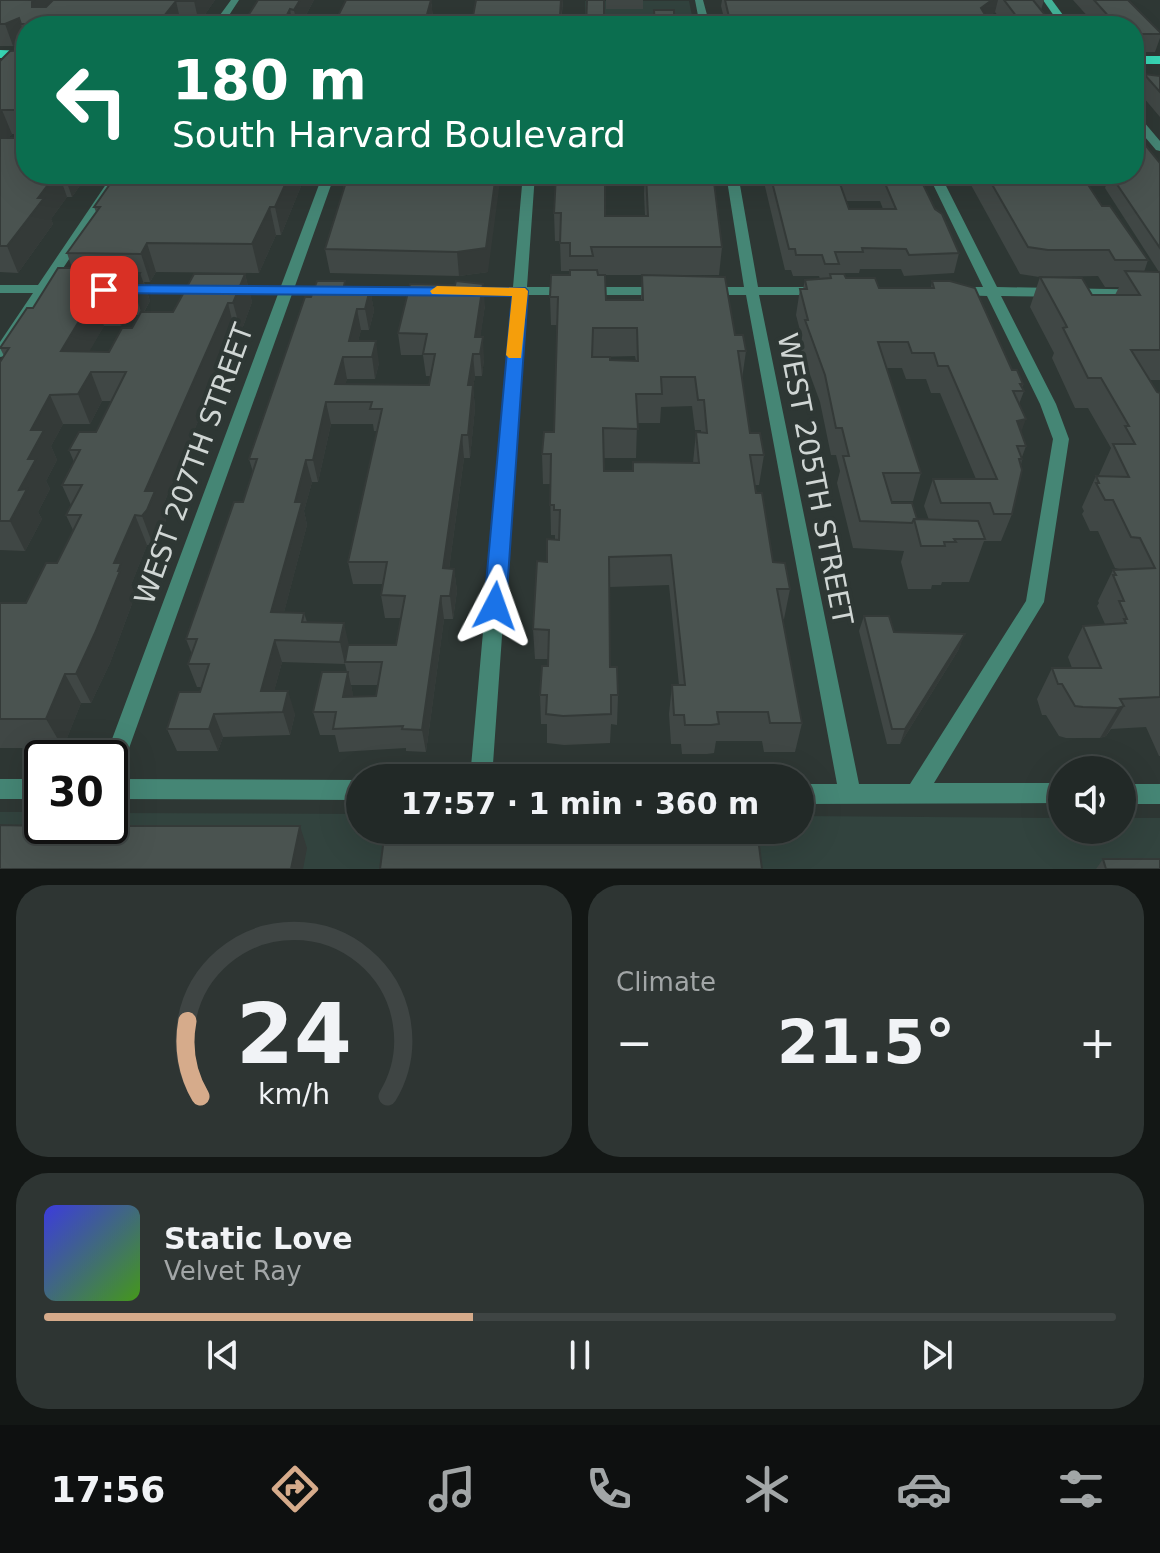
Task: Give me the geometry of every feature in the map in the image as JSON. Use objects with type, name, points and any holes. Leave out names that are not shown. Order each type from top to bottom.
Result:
[{"type":"street","points":[[1144,129],[1160,148]]},
{"type":"street","points":[[0,353],[112,184]]},
{"type":"street","name":"WEST 207TH STREET","points":[[122,740],[325,184]]},
{"type":"street","points":[[482,764],[528,184]]},
{"type":"street","name":"WEST 205TH STREET","points":[[734,184],[850,794]]},
{"type":"street","points":[[917,792],[1035,602],[1061,439],[1048,404],[939,184]]},
{"type":"street","points":[[0,289],[74,289]]},
{"type":"street","points":[[104,290],[674,291]]},
{"type":"street","points":[[690,291],[827,291]]},
{"type":"street","points":[[947,291],[1160,294]]},
{"type":"street","points":[[0,789],[24,789]]},
{"type":"street","points":[[128,789],[346,790]]},
{"type":"street","points":[[814,794],[1048,793]]},
{"type":"street","points":[[1136,794],[1160,794]]},
{"type":"shaded area","points":[[585,1],[689,1],[692,16],[585,16]]},
{"type":"shaded area","points":[[0,812],[24,812],[24,844],[128,844],[128,813],[346,814],[346,844],[814,844],[814,816],[1048,818],[1048,844],[1136,844],[1136,818],[1160,818],[1160,869],[0,869]]},
{"type":"building","points":[[0,0],[34,0],[32,7],[46,7],[53,0],[195,0],[176,1],[164,16],[16,16],[16,19],[0,24]]},
{"type":"building","points":[[258,0],[300,0],[286,16],[248,16]]},
{"type":"building","points":[[346,0],[431,0],[427,16],[338,16]]},
{"type":"building","points":[[476,0],[561,0],[560,16],[473,16]]},
{"type":"building","points":[[587,0],[604,0],[604,16],[586,16]]},
{"type":"building","points":[[725,0],[992,0],[981,8],[986,16],[729,16]]},
{"type":"building","points":[[1004,0],[1033,0],[1046,16],[1016,16]]},
{"type":"building","points":[[1094,0],[1128,0],[1144,16],[1108,16]]},
{"type":"building","points":[[654,10],[674,10],[674,16],[654,16]]},
{"type":"building","points":[[1144,16],[1160,32],[1144,34]]},
{"type":"building","points":[[10,51],[16,51],[16,110],[0,112],[0,61]]},
{"type":"building","points":[[1144,74],[1160,76],[1160,92]]},
{"type":"building","points":[[0,138],[16,138],[16,184],[48,184],[38,198],[44,198],[7,246],[0,246]]},
{"type":"building","points":[[1144,143],[1160,163],[1160,248],[1117,184],[1144,184]]},
{"type":"building","points":[[110,184],[285,184],[252,244],[147,243],[141,254],[67,253],[100,207],[94,207]]},
{"type":"building","points":[[345,184],[495,184],[486,248],[457,252],[325,249]]},
{"type":"building","points":[[555,184],[605,184],[605,216],[648,216],[646,184],[714,184],[722,247],[591,247],[593,256],[570,256],[570,243],[560,243],[561,213],[554,213]]},
{"type":"building","points":[[773,184],[840,184],[849,209],[896,209],[885,184],[923,184],[935,209],[942,214],[959,253],[909,255],[906,249],[862,248],[863,252],[835,252],[839,264],[825,264],[822,255],[796,255],[795,249],[789,249]]},
{"type":"building","points":[[992,184],[1088,184],[1102,206],[1110,206],[1148,260],[1115,260],[1109,250],[1028,247]]},
{"type":"building","points":[[58,268],[134,268],[131,273],[140,273],[133,286],[117,286],[111,297],[93,298],[61,351],[109,352],[122,328],[132,328],[141,312],[173,312],[194,274],[245,274],[233,303],[228,303],[145,491],[155,491],[147,510],[142,516],[135,515],[114,563],[121,563],[120,571],[76,674],[65,674],[46,719],[0,719],[0,603],[26,603],[46,563],[57,563],[81,515],[66,515],[82,485],[62,485],[80,450],[69,450],[79,432],[96,432],[126,372],[91,372],[78,394],[50,395],[31,430],[44,430],[28,459],[36,459],[19,490],[27,489],[10,521],[0,521],[0,362],[9,348],[0,348],[27,308],[33,308]]},
{"type":"building","points":[[570,270],[597,270],[598,275],[605,275],[606,300],[643,300],[642,275],[725,277],[735,335],[743,335],[746,351],[738,351],[750,433],[760,433],[764,455],[750,455],[756,493],[762,493],[773,562],[785,563],[790,589],[777,589],[802,723],[770,723],[768,712],[717,712],[719,724],[685,725],[684,715],[674,715],[672,685],[685,685],[671,555],[609,557],[610,667],[617,667],[618,695],[611,695],[611,714],[546,714],[547,695],[540,695],[542,666],[548,666],[549,630],[533,629],[537,561],[547,562],[547,539],[559,540],[560,510],[554,510],[554,505],[550,505],[551,454],[542,454],[544,432],[554,432],[558,297],[550,297],[551,275],[570,275]],"holes":[[[593,328],[637,328],[638,361],[592,357]],[[661,377],[695,377],[698,400],[704,400],[707,433],[696,432],[699,463],[633,462],[633,471],[604,471],[603,428],[638,429],[636,394],[662,394]]]},
{"type":"building","points":[[1125,271],[1160,273],[1160,350],[1131,350],[1160,393],[1160,697],[1120,699],[1124,706],[1118,708],[1083,707],[1075,706],[1062,684],[1058,684],[1052,668],[1101,668],[1083,626],[1126,623],[1119,601],[1124,601],[1113,570],[1155,568],[1140,538],[1131,537],[1113,500],[1105,500],[1096,483],[1099,483],[1096,476],[1129,477],[1113,444],[1135,444],[1125,426],[1129,426],[1101,378],[1088,378],[1063,328],[1067,327],[1040,277],[1082,278],[1092,295],[1140,295]]},
{"type":"building","points":[[830,274],[844,274],[846,278],[875,278],[879,288],[934,288],[932,281],[950,281],[975,288],[1012,370],[1017,370],[1023,384],[1020,384],[1024,391],[1013,391],[1026,419],[1017,421],[1026,446],[1017,446],[1022,470],[1012,514],[994,514],[990,503],[941,503],[933,479],[997,479],[948,366],[938,366],[934,353],[912,353],[908,342],[878,342],[921,473],[883,473],[892,503],[912,503],[917,519],[912,523],[860,521],[843,456],[849,456],[842,428],[836,428],[825,375],[805,320],[808,320],[800,289],[807,289],[805,280],[831,278]]},
{"type":"building","points":[[317,281],[345,281],[344,286],[370,289],[365,309],[357,309],[349,341],[376,341],[372,357],[343,357],[335,384],[429,385],[435,354],[423,354],[427,334],[398,333],[410,284],[455,285],[456,281],[483,284],[475,337],[483,337],[480,354],[473,354],[468,385],[473,385],[468,435],[462,435],[443,568],[454,569],[450,596],[441,596],[422,730],[402,729],[403,726],[333,729],[336,712],[313,712],[322,672],[348,672],[343,697],[376,696],[382,662],[345,662],[348,645],[396,645],[405,596],[381,595],[387,562],[348,562],[382,409],[370,409],[372,402],[326,402],[313,460],[306,460],[295,502],[302,502],[271,612],[304,613],[302,622],[344,623],[340,642],[275,640],[261,691],[288,691],[283,712],[214,714],[209,729],[167,729],[179,692],[200,692],[209,664],[188,664],[197,639],[186,639],[234,502],[243,502],[257,459],[249,459],[305,297],[311,297]]},
{"type":"building","points":[[914,519],[978,521],[985,539],[954,539],[956,542],[944,542],[945,546],[921,546]]},
{"type":"building","points":[[864,616],[889,616],[894,632],[965,634],[905,729],[892,729]]},
{"type":"building","points":[[0,825],[24,826],[24,844],[128,844],[128,826],[300,826],[291,869],[0,869]]},
{"type":"building","points":[[383,844],[759,844],[762,869],[380,869]]},
{"type":"building","points":[[1103,859],[1160,859],[1160,869],[1106,869]]},
{"type":"slow traffic","points":[[437,291],[520,291],[515,355]]},
{"type":"route","points":[[104,290],[520,291],[495,606]]}]
